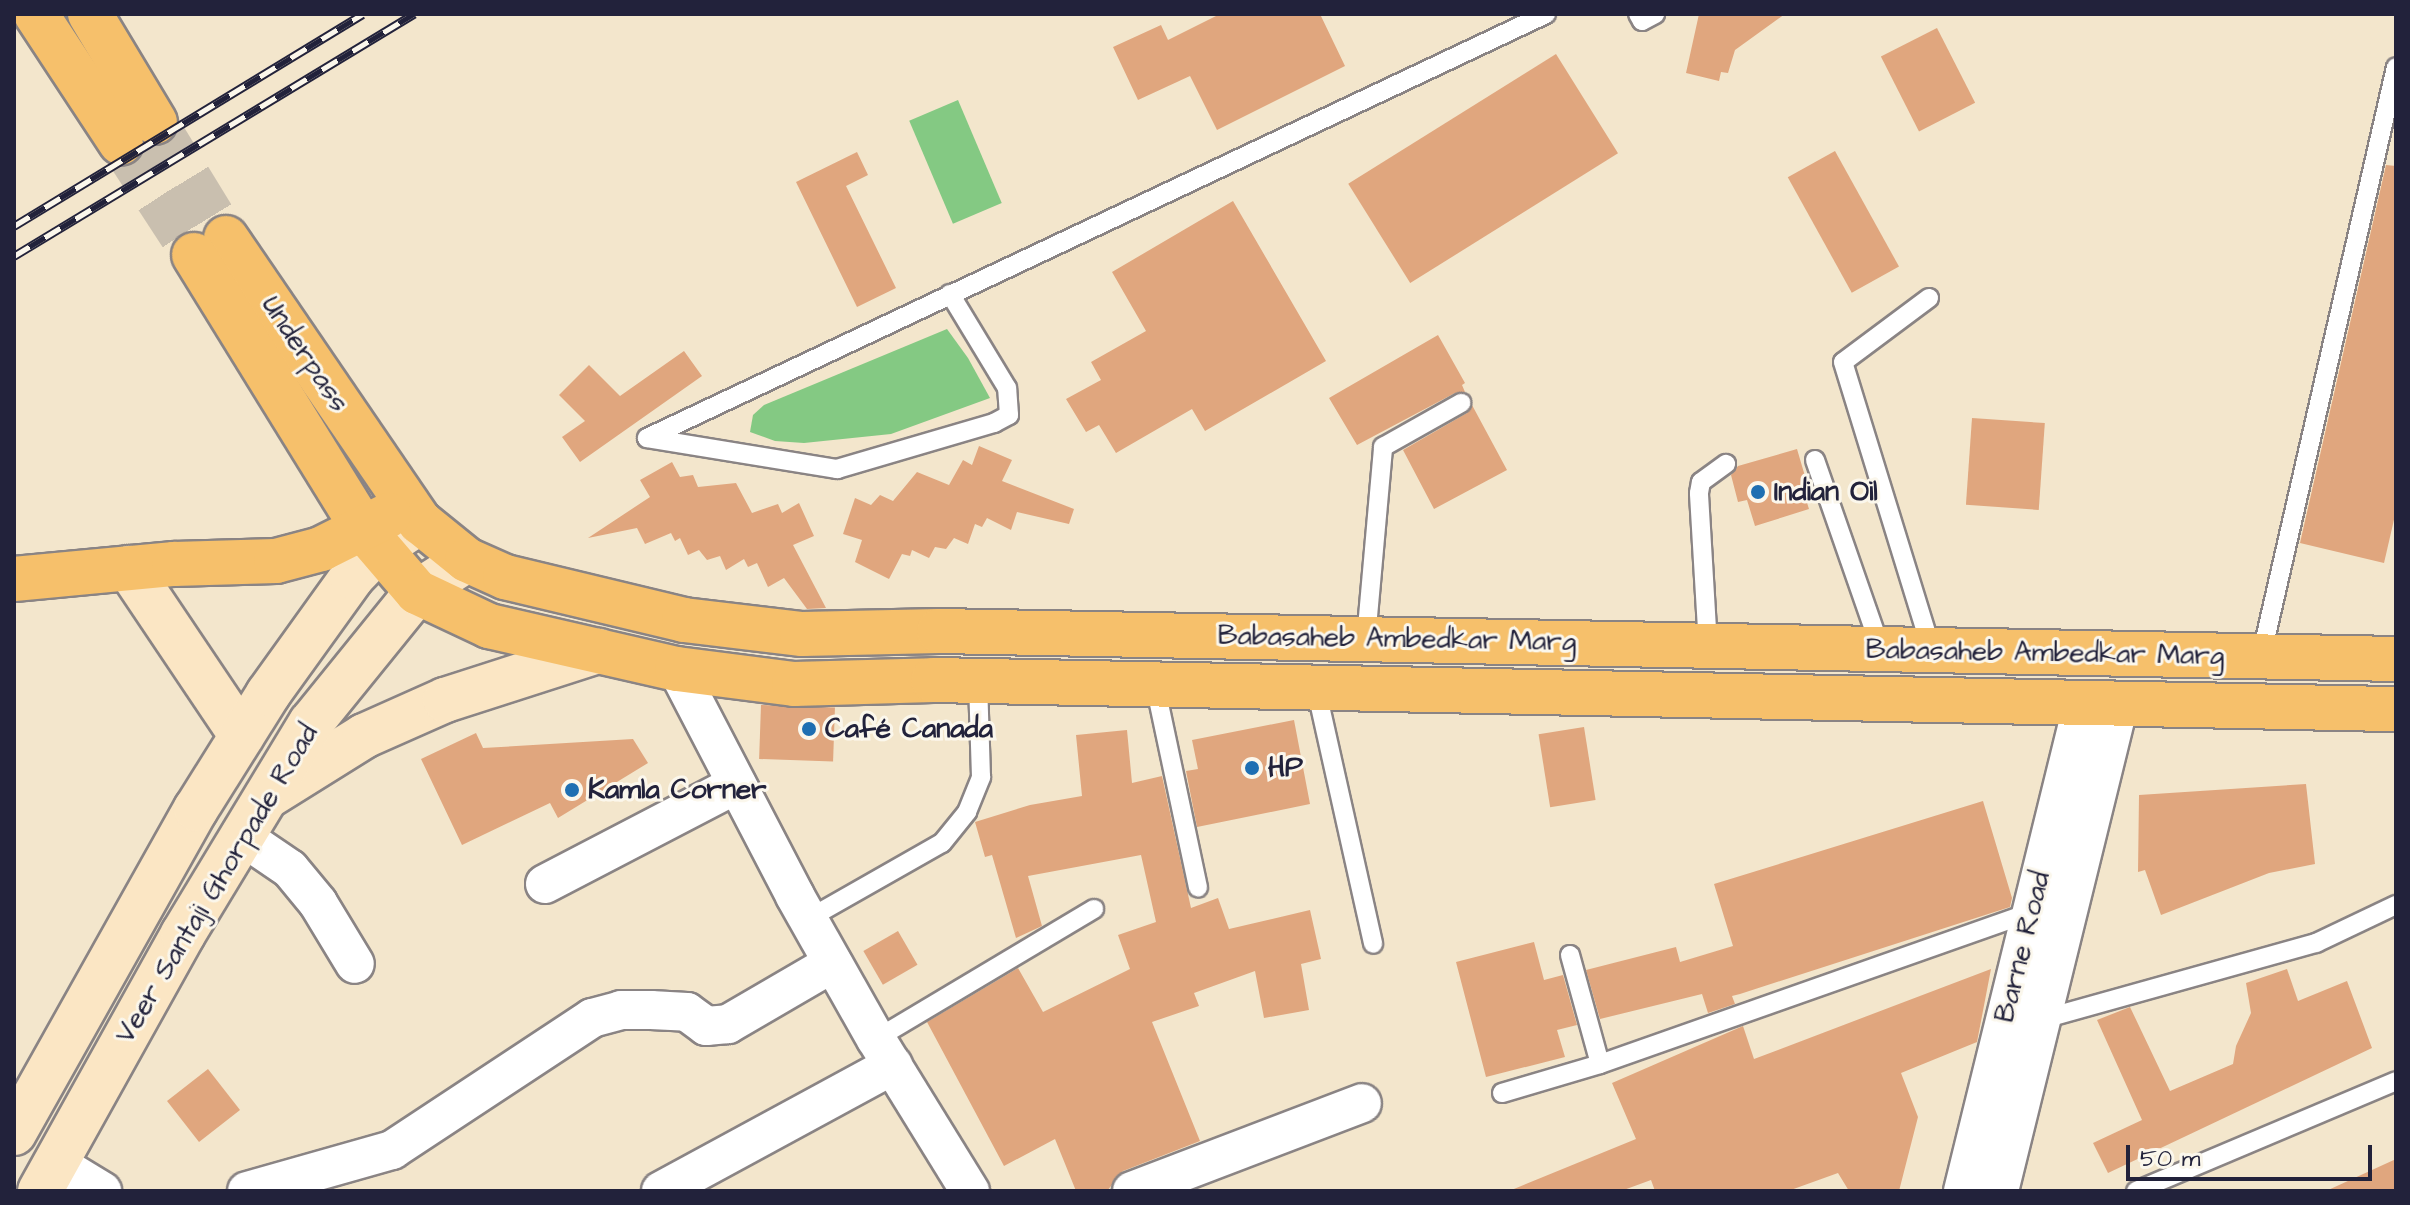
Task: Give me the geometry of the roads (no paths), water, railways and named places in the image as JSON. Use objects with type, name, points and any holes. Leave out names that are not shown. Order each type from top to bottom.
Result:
[{"type":"main road","points":[[36,14],[138,132],[90,14]]},
{"type":"main road","name":"Underpass","points":[[404,499],[210,246],[335,479],[365,552],[417,592]]},
{"type":"main road","points":[[221,562],[278,541],[306,525],[319,513],[335,479]]},
{"type":"main road","points":[[14,579],[129,568],[276,561],[321,549],[365,552],[404,499]]},
{"type":"main road","name":"Babasaheb Ambedkar Marg","points":[[404,499],[467,560],[505,577],[684,620],[802,634],[939,631],[2396,659]]},
{"type":"main road","name":"Veer Santaji Ghorpade Road","points":[[14,1133],[138,909],[242,736],[365,552]]},
{"type":"main road","name":"Veer Santaji Ghorpade Road","points":[[48,1177],[251,817],[311,723],[365,651],[417,592],[467,560]]},
{"type":"main road","points":[[129,568],[242,736]]},
{"type":"main road","name":"Babasaheb Ambedkar Marg","points":[[417,592],[489,626],[677,669],[794,684],[978,681],[2396,709]]},
{"type":"main road","points":[[251,817],[364,736],[449,699],[598,651]]},
{"type":"street","points":[[677,669],[808,919],[970,1191]]},
{"type":"street","name":"Barne Road","points":[[1963,1191],[2032,912],[2101,704]]},
{"type":"street","name":"Barne Road","points":[[1999,1191],[2040,1020],[2101,704]]},
{"type":"street","points":[[545,884],[737,784]]},
{"type":"street","points":[[251,817],[318,903],[355,964]]},
{"type":"street","points":[[247,1191],[392,1150],[592,1018],[621,1010],[651,1010],[687,1012],[706,1026],[728,1024],[833,963]]},
{"type":"street","points":[[661,1191],[885,1052]]},
{"type":"street","points":[[1132,1191],[1362,1103]]},
{"type":"street","points":[[48,1177],[102,1191]]},
{"type":"lane","points":[[950,294],[1007,388],[1009,415],[994,423],[837,469],[647,438],[950,294],[1546,14]]},
{"type":"lane","points":[[1638,14],[1642,21],[1655,14]]},
{"type":"lane","points":[[2261,657],[2396,67]]},
{"type":"lane","points":[[1929,298],[1843,362],[1932,651]]},
{"type":"lane","points":[[1366,639],[1383,447],[1461,403]]},
{"type":"lane","points":[[1815,460],[1881,649]]},
{"type":"lane","points":[[1708,646],[1699,493],[1701,482],[1726,464]]},
{"type":"lane","points":[[808,919],[942,843],[967,812],[981,777],[978,681]]},
{"type":"lane","points":[[1155,685],[1198,887]]},
{"type":"lane","points":[[1316,688],[1373,944]]},
{"type":"lane","points":[[2040,1020],[2316,943],[2396,905]]},
{"type":"lane","points":[[885,1052],[1094,909]]},
{"type":"lane","points":[[1502,1093],[1600,1064],[2032,912]]},
{"type":"lane","points":[[1570,955],[1600,1064]]},
{"type":"lane","points":[[2136,1191],[2396,1081]]},
{"type":"tunnel","points":[[155,122],[226,238]]},
{"type":"tunnel","points":[[121,143],[194,255]]},
{"type":"railway","points":[[14,226],[363,14]]},
{"type":"railway","points":[[14,256],[414,14]]},
{"type":"place","name":"Indian Oil","points":[[1758,492]]},
{"type":"place","name":"Café Canada","points":[[809,729]]},
{"type":"place","name":"HP","points":[[1252,768]]},
{"type":"place","name":"Kamla Corner","points":[[572,790]]}]
